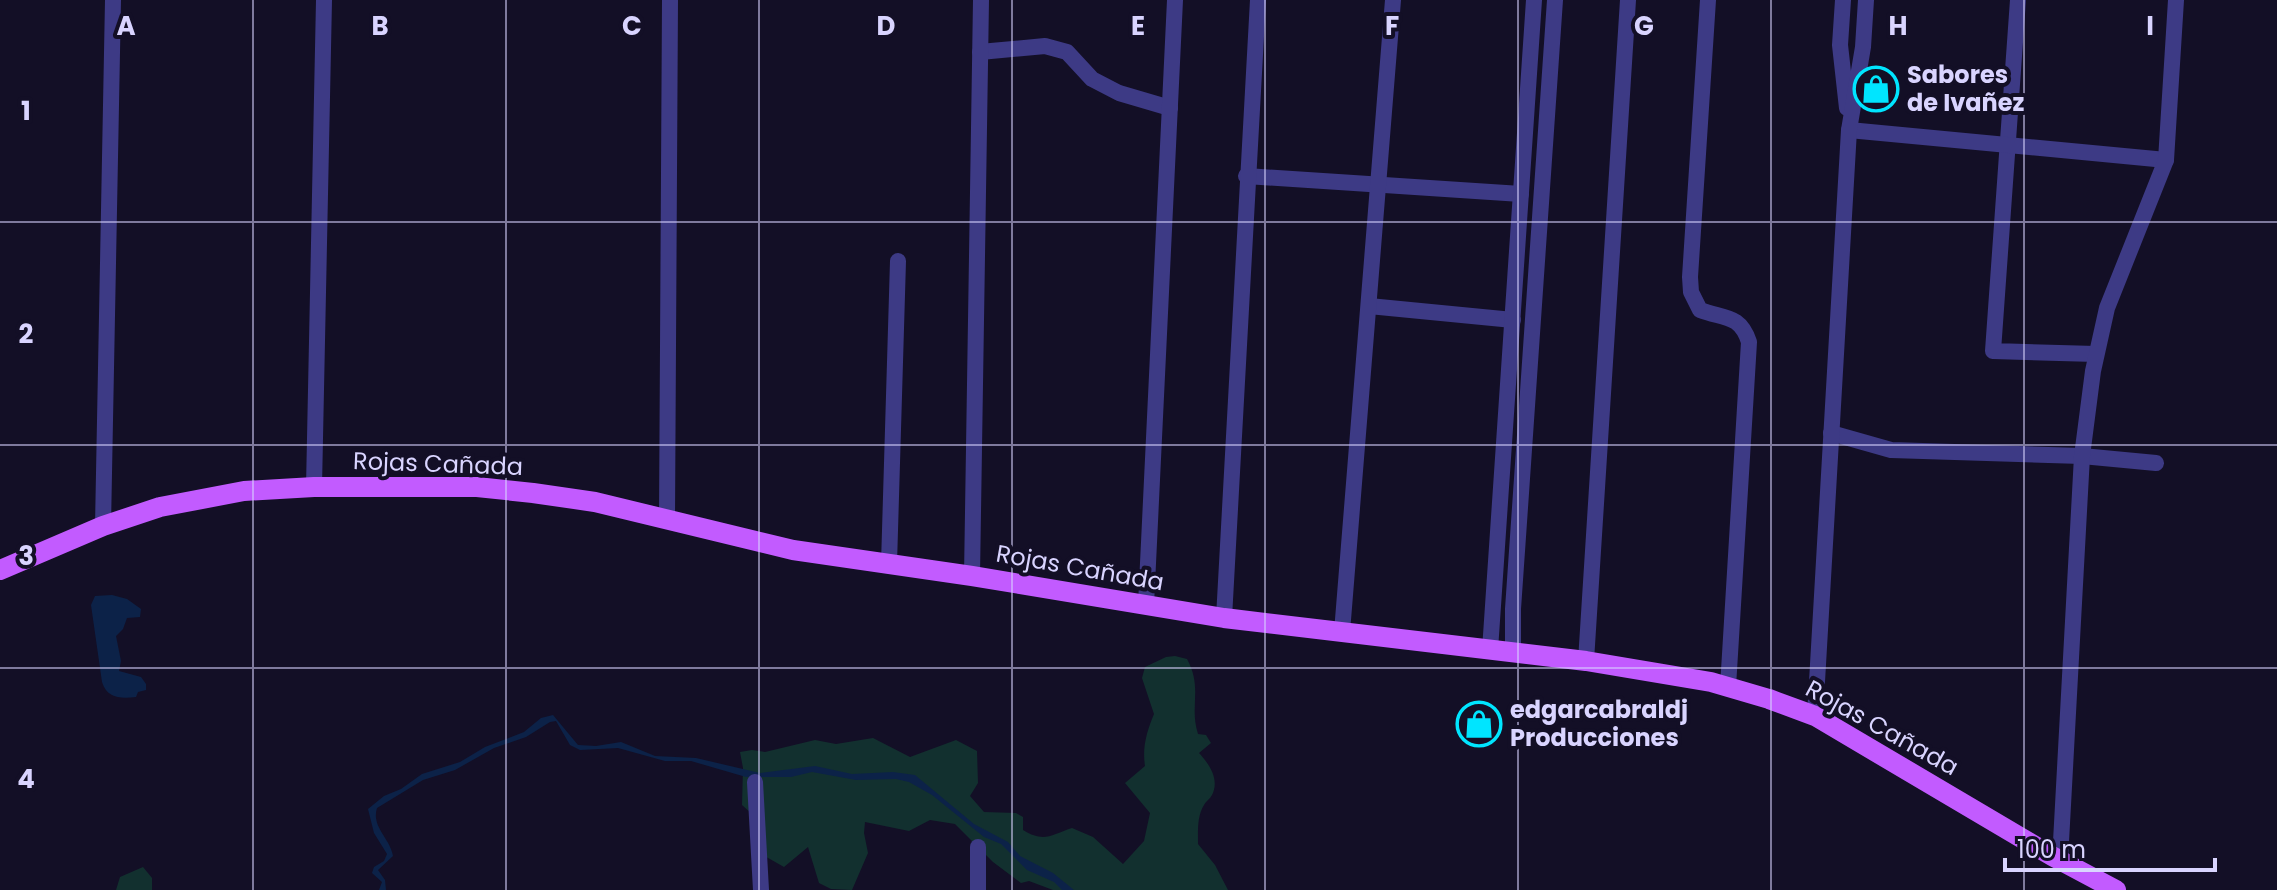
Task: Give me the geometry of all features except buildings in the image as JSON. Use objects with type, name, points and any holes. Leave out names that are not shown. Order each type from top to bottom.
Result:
[{"type":"main road","name":"Rojas Cañada","points":[[0,570],[103,526],[197,498],[244,491],[314,487],[491,489],[595,502],[793,550],[1224,618],[1586,661],[1728,687],[1815,716],[2116,890]]},
{"type":"street","points":[[103,526],[113,0]]},
{"type":"street","points":[[314,487],[324,0]]},
{"type":"street","points":[[667,520],[670,0]]},
{"type":"street","points":[[972,576],[981,0]]},
{"type":"street","points":[[1146,605],[1175,0]]},
{"type":"street","points":[[1224,618],[1258,0]]},
{"type":"street","points":[[1342,632],[1393,0]]},
{"type":"street","points":[[1490,650],[1534,0]]},
{"type":"street","points":[[1513,652],[1514,594],[1555,0]]},
{"type":"street","points":[[1586,661],[1628,0]]},
{"type":"street","points":[[1708,0],[1691,292],[1700,310],[1735,320],[1744,327],[1749,342],[1728,687]]},
{"type":"street","points":[[1843,0],[1840,45],[1849,130]]},
{"type":"street","points":[[1815,716],[1849,130],[1863,47],[1866,0]]},
{"type":"street","points":[[2018,0],[1993,351],[2096,354]]},
{"type":"street","points":[[2060,860],[2082,456],[2096,354],[2107,308],[2166,160],[2176,0]]},
{"type":"street","points":[[980,52],[1045,46],[1067,52],[1092,79],[1119,93],[1170,108]]},
{"type":"street","points":[[1849,130],[2166,160]]},
{"type":"street","points":[[1246,176],[1521,194]]},
{"type":"street","points":[[889,564],[898,261]]},
{"type":"street","points":[[1369,306],[1513,320]]},
{"type":"street","points":[[1831,433],[1891,450],[2082,456],[2156,463]]},
{"type":"street","points":[[755,782],[761,890]]},
{"type":"street","points":[[978,847],[978,890]]},
{"type":"green space","points":[[1175,656],[1187,659],[1192,669],[1198,734],[1206,735],[1211,743],[1199,753],[1210,767],[1215,783],[1212,795],[1200,814],[1198,844],[1215,865],[1228,890],[1053,890],[1029,881],[1021,883],[993,862],[955,824],[930,820],[909,831],[865,822],[868,853],[852,890],[831,889],[819,883],[808,847],[784,867],[756,851],[753,815],[742,805],[740,752],[765,752],[815,740],[836,744],[873,738],[910,757],[956,740],[977,751],[978,783],[970,796],[984,812],[1016,813],[1023,817],[1023,830],[1037,836],[1048,836],[1072,828],[1093,837],[1123,864],[1144,841],[1150,813],[1125,783],[1145,766],[1146,739],[1154,714],[1142,678],[1145,667]]},
{"type":"green space","points":[[143,867],[152,878],[152,890],[116,890],[120,877]]},
{"type":"water","points":[[112,595],[127,599],[141,609],[140,617],[127,618],[116,636],[121,661],[119,671],[141,677],[146,684],[146,690],[138,692],[136,697],[115,696],[107,691],[102,682],[91,605],[95,596]]},
{"type":"water","points":[[553,715],[578,745],[621,742],[655,756],[696,758],[760,773],[815,766],[852,774],[893,772],[915,775],[974,824],[1008,842],[1020,856],[1053,873],[1074,890],[1062,890],[1054,882],[1027,870],[1001,844],[984,837],[932,795],[909,782],[896,779],[856,780],[812,772],[791,777],[746,777],[691,761],[665,761],[618,748],[580,750],[570,745],[556,721],[526,737],[494,748],[455,770],[423,780],[377,808],[379,827],[393,856],[378,870],[385,880],[386,890],[379,890],[382,882],[372,873],[387,854],[374,833],[368,809],[422,774],[460,762],[485,747],[524,732],[541,718]]},
{"type":"place","name":"Sabores de Ivañez","points":[[1876,89]]},
{"type":"place","name":"edgarcabraldj Producciones","points":[[1479,724]]}]
